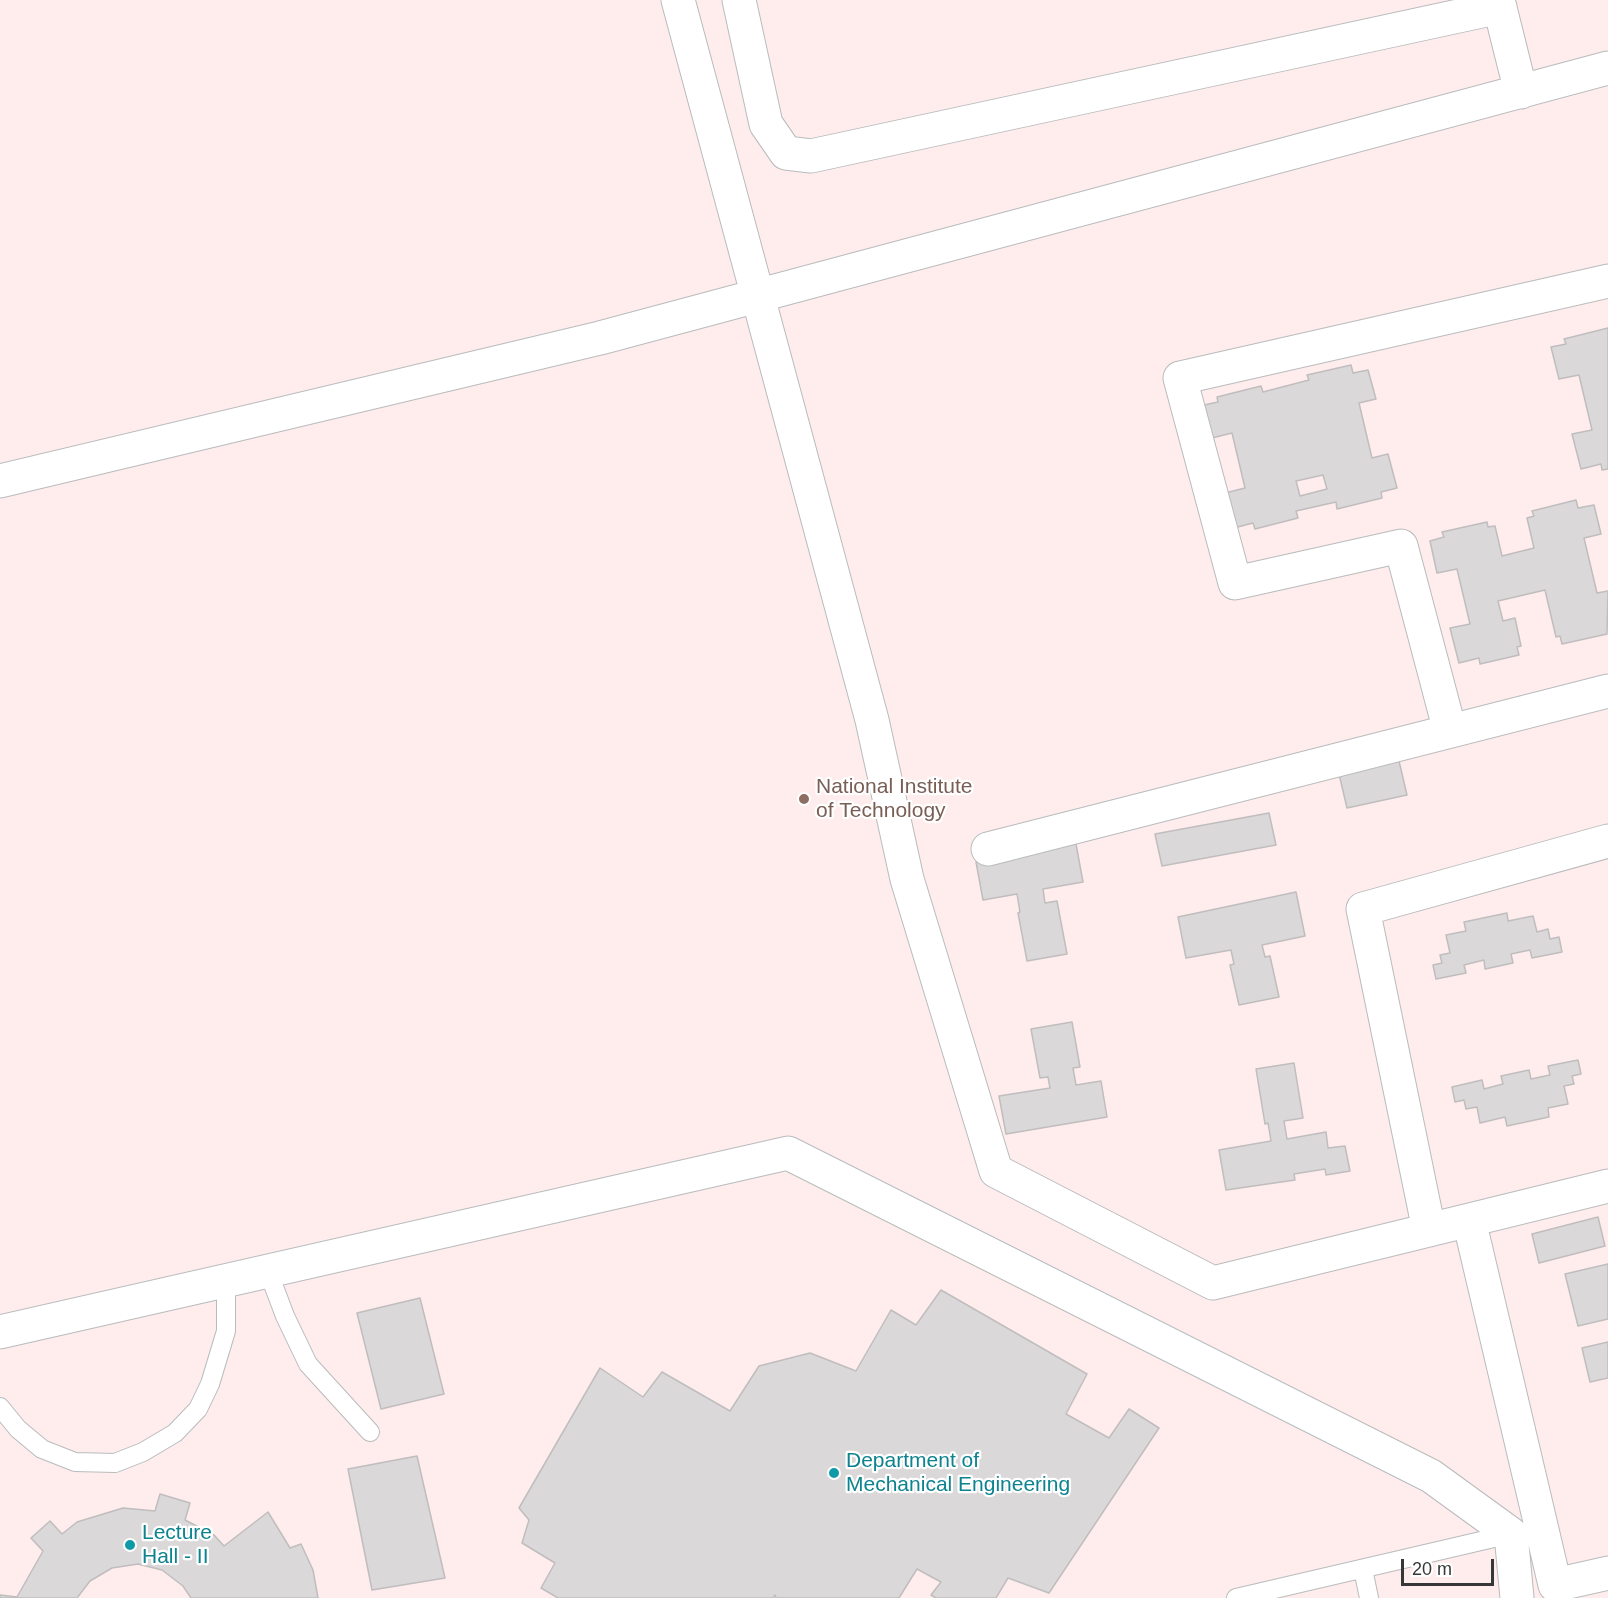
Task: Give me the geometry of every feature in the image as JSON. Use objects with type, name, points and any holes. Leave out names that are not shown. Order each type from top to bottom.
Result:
[{"type":"street","points":[[678,0],[872,720],[907,879],[996,1171],[1213,1283],[1608,1186]]},
{"type":"street","points":[[740,0],[766,124],[786,153],[811,156],[1499,3],[1521,92]]},
{"type":"street","points":[[0,481],[600,338],[1608,68]]},
{"type":"street","points":[[1450,731],[1401,546],[1235,583],[1180,378],[1608,282]]},
{"type":"street","points":[[987,849],[1608,691]]},
{"type":"street","points":[[1429,1230],[1363,909],[1608,842]]},
{"type":"street","points":[[0,1332],[788,1153],[1431,1476],[1511,1534],[1517,1598]]},
{"type":"street","points":[[1469,1220],[1555,1585],[1608,1573]]},
{"type":"lane","points":[[268,1271],[285,1316],[308,1364],[370,1432]]},
{"type":"lane","points":[[0,1407],[18,1429],[42,1449],[75,1462],[115,1463],[143,1452],[175,1433],[198,1409],[219,1359],[226,1331],[226,1281]]},
{"type":"lane","points":[[1236,1598],[1511,1534]]},
{"type":"lane","points":[[1363,1569],[1369,1598]]},
{"type":"shaded area","name":"National Institute of Technology","points":[[0,0],[1608,0],[1608,1598],[0,1598]]},
{"type":"building","points":[[1608,328],[1608,469],[1602,470],[1601,464],[1581,469],[1572,434],[1592,430],[1579,375],[1559,379],[1551,347],[1566,344],[1564,339]]},
{"type":"building","points":[[1351,365],[1353,373],[1368,370],[1376,399],[1359,403],[1372,458],[1388,454],[1397,488],[1381,492],[1382,498],[1337,509],[1336,502],[1296,511],[1298,518],[1255,529],[1253,523],[1234,528],[1225,493],[1245,488],[1232,433],[1212,438],[1204,405],[1218,402],[1217,397],[1261,386],[1263,392],[1309,380],[1307,375]],"holes":[[[1323,475],[1327,489],[1300,496],[1296,481]]]},
{"type":"building","points":[[1576,500],[1578,508],[1594,505],[1601,534],[1584,538],[1597,593],[1608,591],[1607,634],[1562,644],[1560,636],[1556,637],[1545,590],[1498,601],[1503,621],[1515,618],[1521,646],[1517,647],[1519,655],[1480,664],[1479,658],[1459,663],[1450,628],[1470,624],[1457,569],[1437,573],[1430,541],[1444,537],[1442,532],[1487,522],[1488,527],[1495,526],[1502,556],[1534,548],[1527,518],[1534,516],[1532,511]]},
{"type":"building","points":[[1399,761],[1407,795],[1347,808],[1339,774]]},
{"type":"building","points":[[1269,813],[1276,845],[1162,866],[1155,834]]},
{"type":"building","points":[[1076,844],[1083,882],[1043,889],[1045,903],[1057,901],[1067,954],[1027,961],[1018,913],[1020,912],[1017,894],[983,900],[976,862]]},
{"type":"building","points":[[1296,892],[1305,936],[1262,945],[1265,957],[1270,956],[1279,997],[1239,1005],[1230,965],[1234,964],[1231,950],[1186,958],[1178,917]]},
{"type":"building","points":[[1507,913],[1508,921],[1533,916],[1537,932],[1548,929],[1550,939],[1559,937],[1562,952],[1532,958],[1530,950],[1511,954],[1513,963],[1485,969],[1484,960],[1464,965],[1466,973],[1436,979],[1433,965],[1442,963],[1440,955],[1450,953],[1446,935],[1466,931],[1464,922]]},
{"type":"building","points":[[1072,1022],[1080,1067],[1073,1068],[1076,1085],[1101,1081],[1107,1117],[1006,1134],[999,1096],[1050,1088],[1048,1077],[1040,1078],[1031,1029]]},
{"type":"building","points":[[1578,1060],[1581,1074],[1572,1076],[1574,1084],[1564,1086],[1568,1104],[1548,1108],[1549,1117],[1507,1126],[1505,1117],[1480,1123],[1477,1107],[1466,1109],[1464,1100],[1455,1102],[1452,1087],[1482,1080],[1484,1089],[1503,1084],[1501,1076],[1529,1070],[1531,1079],[1550,1075],[1548,1066]]},
{"type":"building","points":[[1294,1063],[1303,1118],[1284,1121],[1287,1139],[1326,1132],[1328,1148],[1345,1146],[1350,1171],[1326,1175],[1325,1169],[1294,1174],[1295,1180],[1226,1190],[1219,1150],[1271,1141],[1268,1123],[1265,1124],[1256,1069]]},
{"type":"building","points":[[1598,1217],[1605,1246],[1539,1263],[1532,1234]]},
{"type":"building","points":[[1608,1264],[1608,1319],[1578,1326],[1565,1274]]},
{"type":"building","name":"Department of Mechanical Engineering","points":[[941,1290],[1087,1374],[1066,1414],[1109,1438],[1129,1409],[1159,1428],[1049,1593],[1008,1578],[996,1598],[936,1598],[931,1595],[941,1582],[917,1569],[899,1598],[776,1598],[775,1595],[773,1598],[558,1598],[541,1588],[555,1563],[522,1543],[529,1520],[519,1508],[600,1368],[643,1397],[662,1372],[730,1411],[759,1366],[810,1353],[856,1371],[891,1310],[916,1325]]},
{"type":"building","points":[[420,1298],[444,1394],[381,1409],[357,1313]]},
{"type":"building","points":[[1608,1342],[1608,1378],[1590,1382],[1582,1348]]},
{"type":"building","points":[[417,1456],[445,1578],[372,1590],[348,1469]]},
{"type":"building","name":"Lecture Hall - II","points":[[160,1494],[190,1503],[185,1520],[214,1535],[224,1546],[268,1512],[290,1548],[301,1544],[313,1570],[318,1598],[191,1598],[183,1586],[162,1570],[138,1564],[112,1568],[90,1581],[77,1598],[0,1598],[0,1595],[17,1597],[43,1551],[31,1538],[50,1521],[62,1534],[77,1522],[123,1508],[155,1511]]},
{"type":"place","name":"National Institute of Technology","points":[[804,799]]},
{"type":"place","name":"Department of Mechanical Engineering","points":[[834,1473]]},
{"type":"place","name":"Lecture Hall - II","points":[[130,1545]]}]
